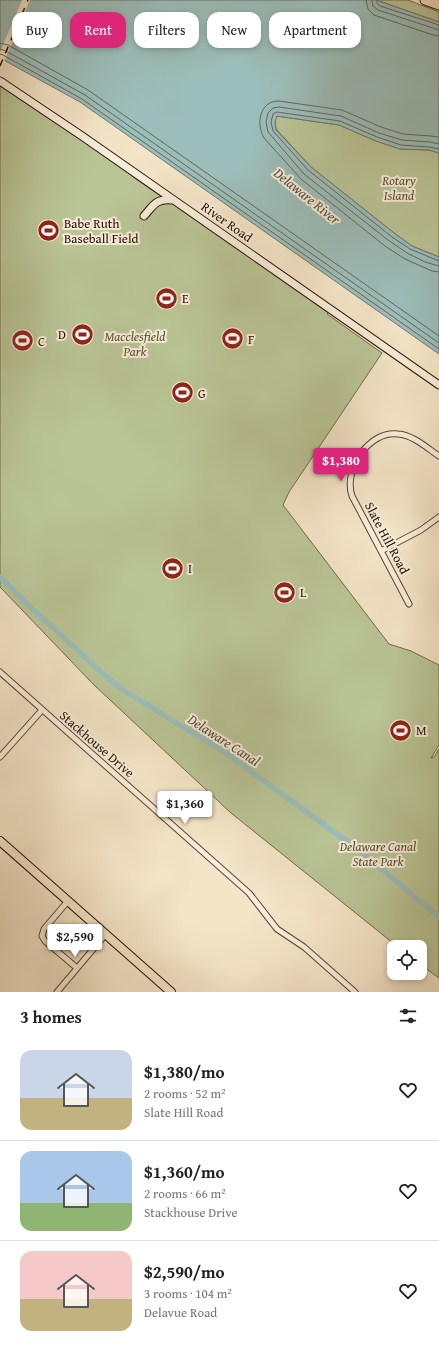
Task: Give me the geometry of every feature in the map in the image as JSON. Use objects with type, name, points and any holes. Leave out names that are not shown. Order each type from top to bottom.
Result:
[{"type":"highway","points":[[425,0],[439,5]]},
{"type":"main road","name":"River Road","points":[[0,81],[174,200],[439,385]]},
{"type":"main road","points":[[161,191],[144,216],[159,200],[174,200]]},
{"type":"main road","points":[[0,841],[171,992]]},
{"type":"street","name":"Slate Hill Road","points":[[409,604],[352,494],[350,477],[357,461],[374,440],[385,435],[404,434],[439,456]]},
{"type":"street","points":[[381,551],[421,530],[439,517]]},
{"type":"street","name":"Stackhouse Drive","points":[[0,672],[249,893],[277,930],[304,948],[352,991]]},
{"type":"street","points":[[0,758],[42,710]]},
{"type":"street","points":[[68,901],[44,929],[42,936],[45,942],[77,968]]},
{"type":"street","points":[[56,992],[106,934]]},
{"type":"green space","points":[[376,0],[408,0],[439,12],[439,22]]},
{"type":"green space","name":"Macclesfield Park","points":[[0,83],[329,312],[327,314],[382,353],[289,492],[283,505],[389,644],[411,651],[439,665],[439,745],[431,758],[434,757],[439,749],[439,978],[427,969],[427,940],[389,940],[231,813],[94,685],[0,587]]},
{"type":"green space","name":"Rotary Island","points":[[276,116],[339,125],[376,141],[400,149],[429,150],[439,153],[439,257],[412,246],[311,167],[276,129]]},
{"type":"water","name":"Delaware River","points":[[0,0],[376,0],[439,22],[439,153],[429,150],[400,149],[376,141],[339,125],[277,116],[275,122],[276,130],[311,167],[412,246],[439,257],[439,354],[80,102],[0,58]]},
{"type":"pier","points":[[22,0],[30,0],[25,12],[17,12]]},
{"type":"pier","points":[[12,24],[12,43],[4,62],[0,60],[0,52]]},
{"type":"waterway","name":"Delaware Canal","points":[[0,577],[27,604],[123,690],[227,754],[360,851],[439,917]]},
{"type":"railway","points":[[0,66],[28,0]]},
{"type":"place","name":"Babe Ruth Baseball Field","points":[[49,230]]},
{"type":"place","name":"E","points":[[167,298]]},
{"type":"place","name":"D","points":[[82,334]]},
{"type":"place","name":"F","points":[[233,339]]},
{"type":"place","name":"C","points":[[22,341]]},
{"type":"place","name":"G","points":[[183,393]]},
{"type":"place","name":"I","points":[[172,568]]},
{"type":"place","name":"L","points":[[284,592]]},
{"type":"place","name":"M","points":[[400,730]]},
{"type":"park label","name":"Delaware Canal State Park","points":[[378,854]]}]
